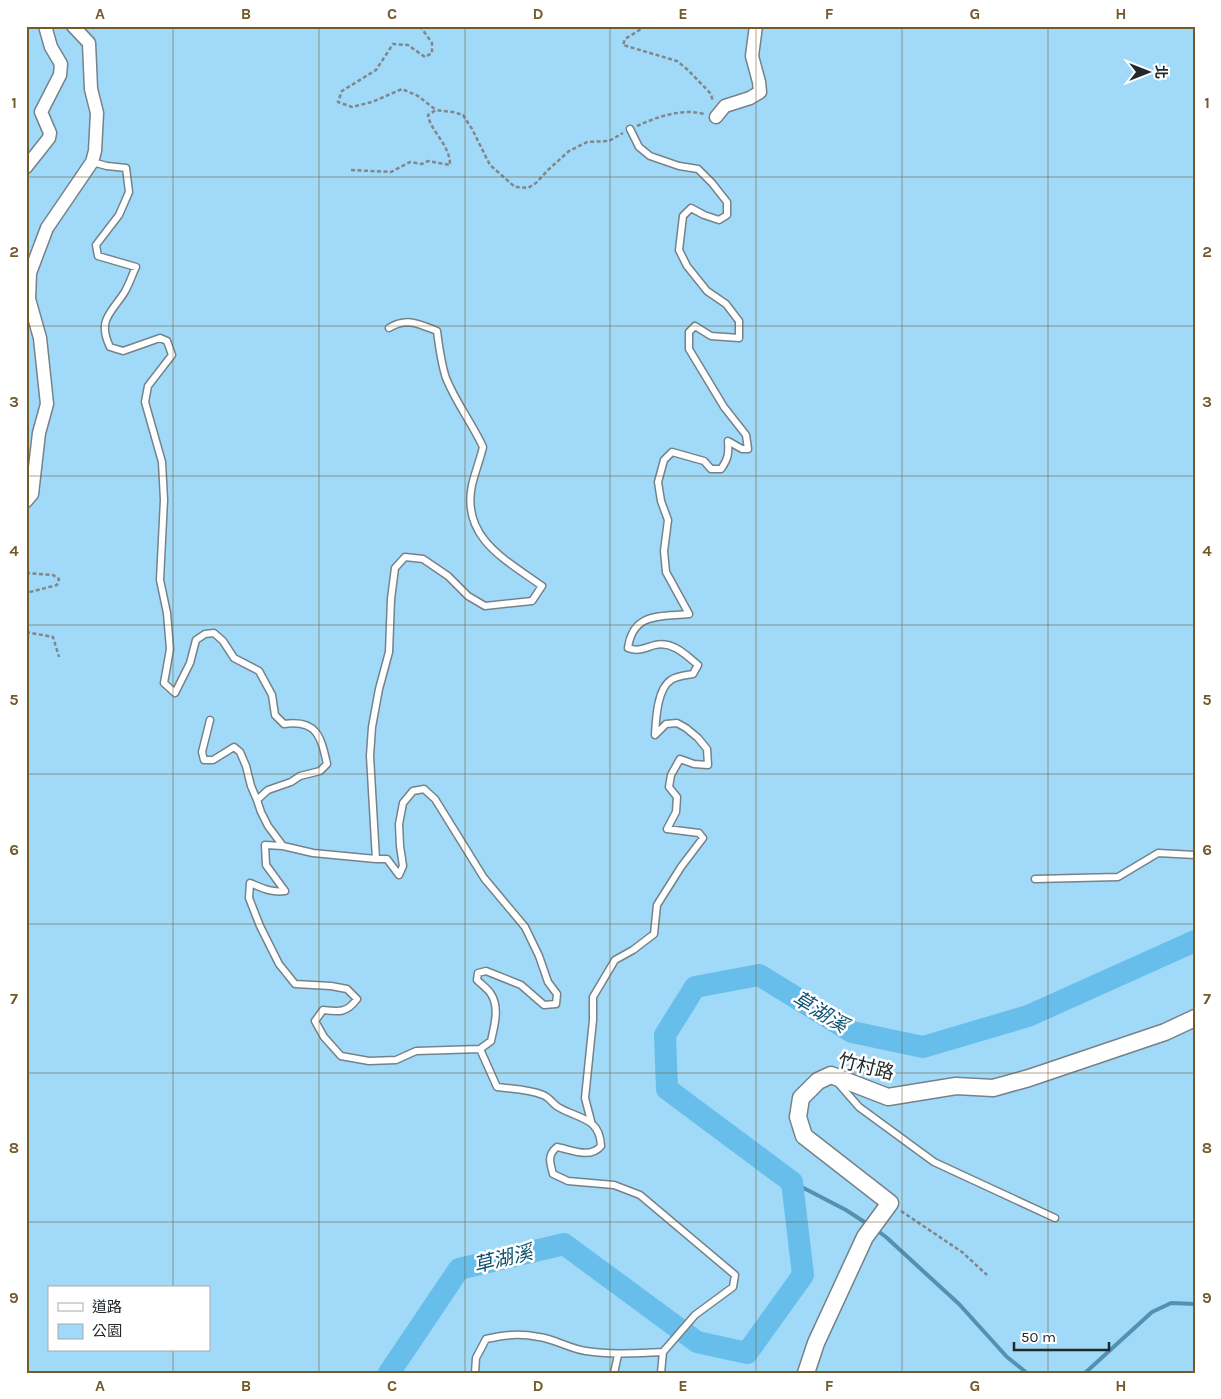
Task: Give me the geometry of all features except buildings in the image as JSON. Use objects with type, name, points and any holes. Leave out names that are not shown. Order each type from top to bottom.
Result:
[{"type":"street","points":[[26,167],[49,138],[50,133],[41,112],[60,75],[61,64],[51,48],[45,26]]},
{"type":"street","points":[[26,501],[32,494],[39,433],[47,404],[40,338],[28,299],[30,273],[47,228],[92,162],[96,151],[97,113],[91,88],[89,43],[73,26]]},
{"type":"street","points":[[716,117],[726,106],[750,98],[760,92],[752,56],[756,26]]},
{"type":"street","name":"竹村路","points":[[890,1203],[804,1136],[798,1117],[802,1098],[818,1081],[831,1075],[888,1097],[956,1086],[993,1088],[1029,1078],[1165,1032],[1195,1018]]},
{"type":"street","points":[[806,1373],[816,1343],[866,1238],[890,1203]]},
{"type":"lane","points":[[630,129],[639,147],[650,156],[679,166],[698,169],[727,202],[727,215],[719,220],[691,208],[683,216],[679,250],[687,266],[707,291],[726,304],[739,321],[739,338],[711,336],[695,326],[689,332],[689,349],[724,407],[746,435],[748,449],[742,449],[728,442],[729,453],[721,469],[711,469],[704,461],[672,452],[664,460],[658,482],[668,520],[664,551],[666,572],[689,614],[647,619],[635,626],[629,638],[628,648],[636,651],[658,644],[672,646],[698,665],[693,674],[671,679],[662,688],[654,735],[666,724],[677,723],[686,728],[707,749],[708,765],[680,759],[671,775],[669,787],[677,797],[676,812],[667,829],[699,833],[703,838],[681,867],[657,905],[654,934],[633,950],[615,960],[593,997],[593,1020],[585,1098],[590,1121],[601,1135],[601,1146],[597,1151],[589,1154],[557,1147],[552,1151],[549,1158],[553,1174],[568,1181],[614,1185],[640,1195],[735,1275],[733,1287],[696,1316],[662,1352],[661,1373]]},
{"type":"lane","points":[[92,162],[126,168],[129,192],[119,214],[96,245],[98,256],[136,267],[124,292],[107,314],[104,336],[110,346],[123,351],[160,338],[167,340],[172,355],[148,386],[145,402],[162,462],[164,500],[160,580],[167,613],[170,649],[164,684],[175,693],[190,663],[196,640],[205,634],[214,633],[223,641],[234,658],[258,671],[272,696],[275,715],[284,724],[292,722],[312,726],[317,731],[325,753],[327,764],[320,771],[300,776],[291,782],[268,790],[258,800]]},
{"type":"lane","points":[[376,859],[370,756],[372,727],[389,652],[391,599],[395,568],[406,557],[423,559],[448,576],[468,596],[485,606],[532,601],[542,586],[501,557],[478,534],[471,508],[472,485],[483,448],[476,430],[459,406],[446,377],[436,332],[417,323],[399,322],[389,328]]},
{"type":"lane","points":[[210,720],[202,752],[204,760],[213,760],[234,747],[240,752],[261,812],[268,826],[283,846]]},
{"type":"lane","points":[[424,789],[435,800],[484,878],[526,927],[548,982],[557,994],[556,1004],[544,1005],[521,985],[486,971],[478,973],[477,980],[491,994],[496,1006],[495,1023],[491,1041],[480,1049],[416,1051],[396,1060],[369,1061],[342,1056],[324,1037],[315,1021],[323,1010],[338,1012],[350,1008],[357,999],[347,990],[330,986],[296,984],[279,964],[260,926],[249,898],[250,883],[268,891],[285,891],[266,865],[265,845],[283,846],[313,853],[387,859],[398,875],[403,866],[399,824],[403,803],[413,791],[424,789]]},
{"type":"lane","points":[[1036,879],[1118,877],[1158,853],[1195,855]]},
{"type":"lane","points":[[480,1049],[496,1087],[523,1090],[544,1096],[559,1107],[590,1121]]},
{"type":"lane","points":[[831,1075],[859,1107],[934,1162],[1055,1218]]},
{"type":"lane","points":[[475,1373],[476,1358],[486,1339],[508,1334],[539,1337],[586,1351],[610,1352],[618,1355],[662,1352]]},
{"type":"lane","points":[[614,1373],[618,1355]]},
{"type":"path","points":[[420,26],[432,43],[432,53],[425,57],[408,45],[394,44],[376,70],[342,91],[338,102],[352,107],[372,102],[402,89],[418,96],[436,110],[462,115],[472,129],[490,165],[515,187],[528,188],[536,183],[569,151],[587,142],[610,140],[630,129],[669,114],[694,112],[716,117],[711,94],[677,61],[623,45],[625,39],[646,26]]},
{"type":"path","points":[[351,170],[391,172],[410,162],[422,164],[428,161],[450,165],[450,159],[441,138],[428,120],[428,114],[436,110]]},
{"type":"path","points":[[26,573],[53,575],[58,579],[58,585],[26,593]]},
{"type":"path","points":[[26,632],[53,637],[59,657]]},
{"type":"path","points":[[890,1203],[962,1252],[987,1275]]},
{"type":"green space","points":[[26,26],[1195,26],[1195,1373],[26,1373]]},
{"type":"waterway","name":"草湖溪","points":[[389,1373],[459,1269],[564,1244],[697,1342],[747,1353],[803,1275],[792,1182],[667,1089],[665,1035],[695,987],[759,975],[852,1032],[923,1047],[1028,1016],[1195,941]]},
{"type":"waterway","name":"草湖溪","points":[[792,1182],[846,1210],[869,1225]]},
{"type":"waterway","name":"草湖溪","points":[[875,1229],[959,1304],[1007,1357],[1027,1373]]},
{"type":"waterway","name":"草湖溪","points":[[1085,1373],[1152,1312],[1171,1303],[1195,1304]]}]
